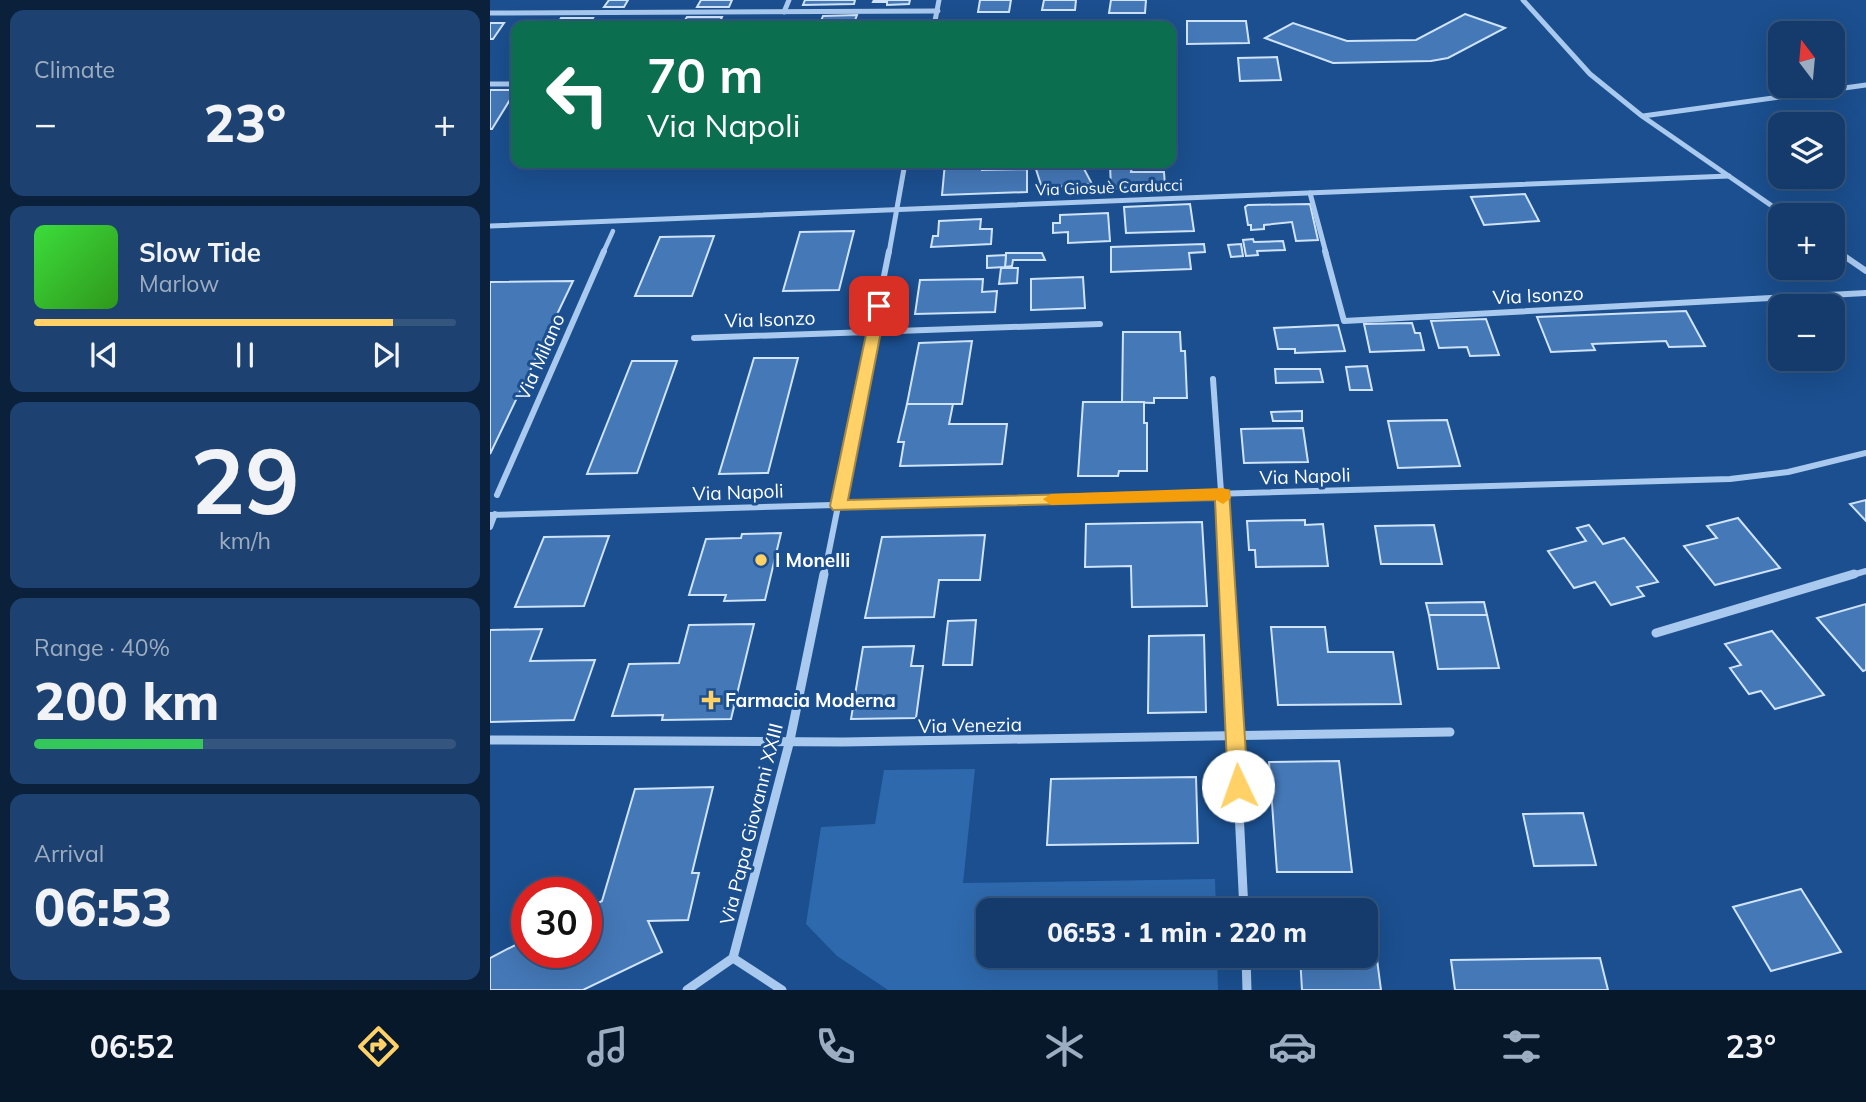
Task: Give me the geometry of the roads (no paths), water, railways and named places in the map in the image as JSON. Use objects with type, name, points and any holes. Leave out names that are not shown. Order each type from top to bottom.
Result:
[{"type":"street","points":[[784,12],[789,0]]},
{"type":"street","points":[[935,21],[939,0]]},
{"type":"street","points":[[1523,0],[1590,74],[1642,116],[1768,203]]},
{"type":"street","points":[[490,13],[937,11]]},
{"type":"street","points":[[490,83],[511,84]]},
{"type":"street","points":[[1642,116],[1866,85]]},
{"type":"street","name":"Via Papa Giovanni XXIII","points":[[733,958],[789,740],[875,331],[904,168]]},
{"type":"street","name":"Via Giosuè Carducci","points":[[490,226],[1729,176]]},
{"type":"street","name":"Via Isonzo","points":[[1310,193],[1344,321],[1866,293]]},
{"type":"street","name":"Via Milano","points":[[497,495],[613,231]]},
{"type":"street","points":[[1845,257],[1866,271]]},
{"type":"street","name":"Via Isonzo","points":[[694,338],[1100,324]]},
{"type":"street","points":[[1213,379],[1223,494],[1243,898]]},
{"type":"street","name":"Via Napoli","points":[[493,514],[1730,479],[1788,472],[1866,453]]},
{"type":"street","points":[[490,527],[493,514]]},
{"type":"street","points":[[1656,633],[1866,571]]},
{"type":"street","name":"Via Venezia","points":[[490,740],[843,742],[1450,732]]},
{"type":"street","points":[[687,990],[733,958],[782,990]]},
{"type":"street","points":[[1246,968],[1247,990]]},
{"type":"place","name":"I Monelli","points":[[761,560]]},
{"type":"place","name":"Farmacia Moderna","points":[[711,700]]}]
